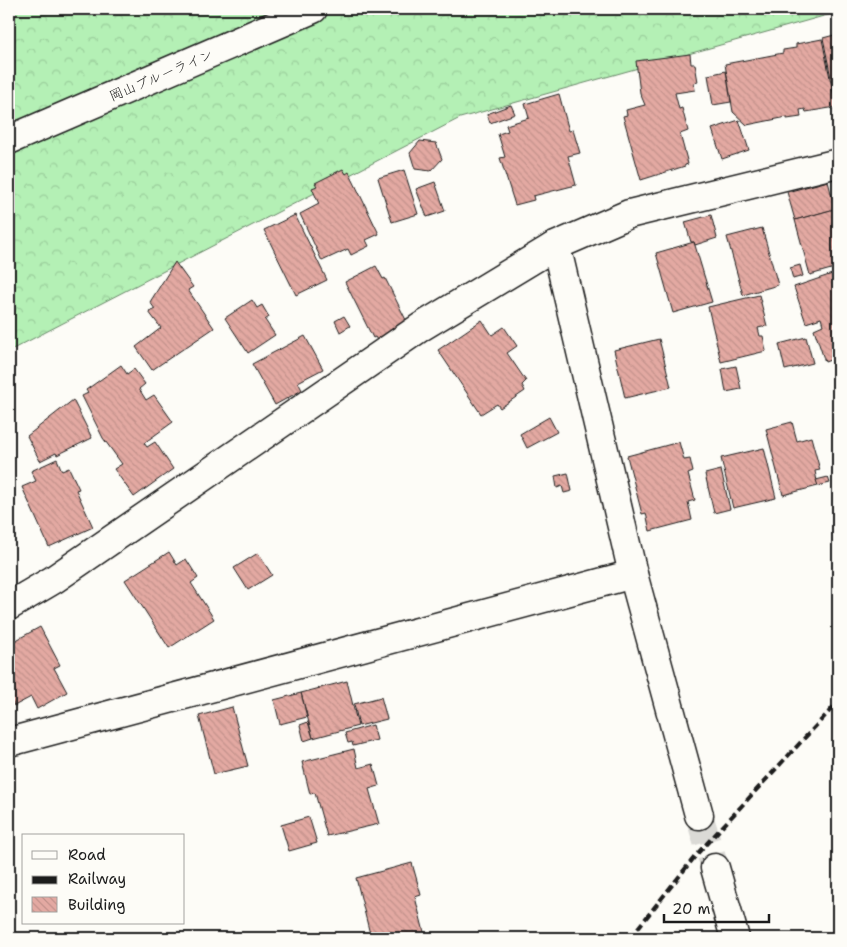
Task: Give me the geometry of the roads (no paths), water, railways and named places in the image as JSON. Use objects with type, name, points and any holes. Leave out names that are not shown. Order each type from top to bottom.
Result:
[{"type":"street","name":"岡山ブルーライン","points":[[9,140],[313,9]]},
{"type":"street","points":[[9,606],[53,580],[421,327],[553,247],[628,214],[838,163]]},
{"type":"street","points":[[553,247],[560,262],[633,574],[699,815]]},
{"type":"street","points":[[9,742],[633,574]]},
{"type":"street","points":[[715,868],[734,938]]},
{"type":"tunnel","points":[[699,815],[715,868]]},
{"type":"railway","points":[[630,938],[697,854],[838,702]]}]
